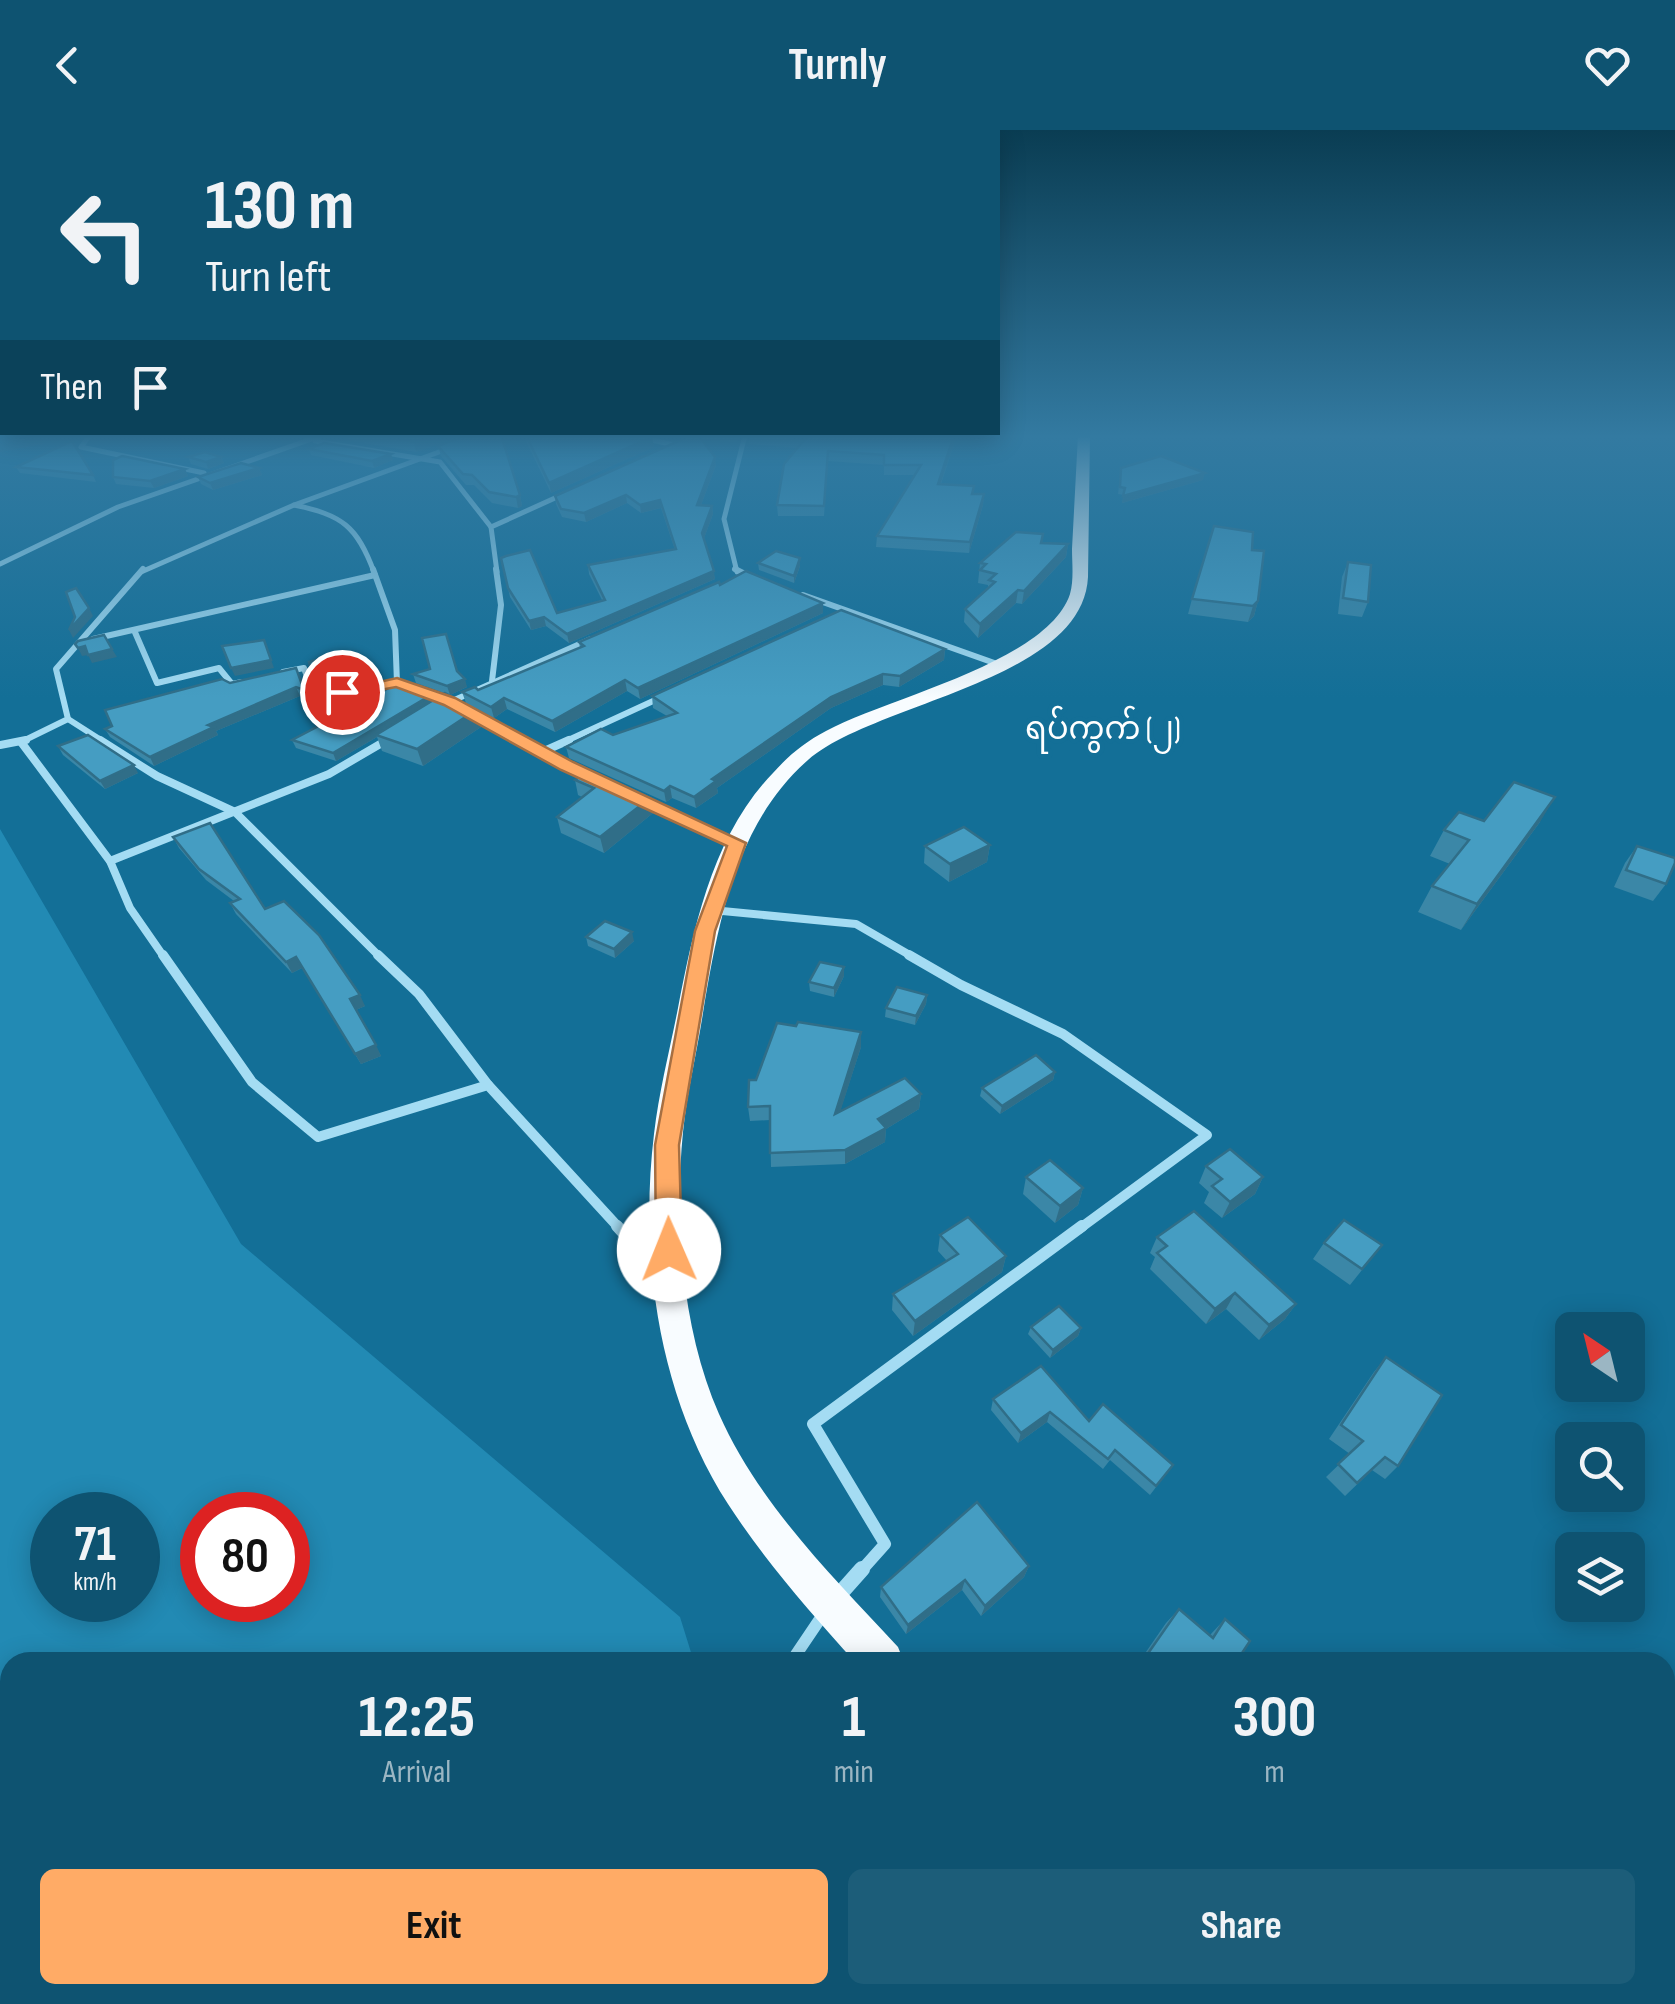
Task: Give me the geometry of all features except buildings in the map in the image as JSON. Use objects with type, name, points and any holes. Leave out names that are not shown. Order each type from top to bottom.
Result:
[{"type":"highway","points":[[874,1652],[785,1553],[746,1497],[704,1420],[686,1361],[670,1284],[667,1145],[712,910],[737,843],[764,796],[804,753],[857,720],[1000,666],[1056,628],[1078,597],[1081,522]]},
{"type":"street","points":[[0,564],[49,536],[83,522]]},
{"type":"street","points":[[258,522],[143,569],[56,669],[68,718],[157,776],[235,812],[296,878],[418,994],[488,1085],[670,1284]]},
{"type":"street","points":[[341,522],[361,536],[395,630],[397,682]]},
{"type":"street","points":[[488,522],[502,605],[492,682]]},
{"type":"street","points":[[491,527],[501,522]]},
{"type":"street","points":[[725,522],[735,571],[760,580]]},
{"type":"street","points":[[77,643],[375,574]]},
{"type":"street","points":[[727,581],[744,574]]},
{"type":"street","points":[[794,592],[1000,666]]},
{"type":"street","points":[[828,619],[845,610]]},
{"type":"street","points":[[134,630],[156,684],[219,668],[232,684],[250,680]]},
{"type":"street","points":[[434,711],[593,638]]},
{"type":"street","points":[[268,676],[304,668],[314,697],[397,682],[450,702],[601,782]]},
{"type":"street","points":[[542,752],[668,694]]},
{"type":"street","points":[[0,745],[21,742],[68,718]]},
{"type":"street","points":[[110,861],[329,774],[403,730]]},
{"type":"street","points":[[21,742],[110,861],[130,908],[252,1082],[318,1137],[488,1085]]},
{"type":"street","points":[[635,797],[737,843]]},
{"type":"street","points":[[712,910],[856,924],[960,984],[1063,1034],[1207,1135],[814,1424],[885,1544],[830,1604]]},
{"type":"lane","points":[[798,1652],[830,1604]]},
{"type":"shaded area","points":[[0,829],[241,1244],[680,1617],[691,1652],[0,1652]]},
{"type":"district","name":"ရပ်ကွက် (၂)","points":[[1103,728]]},
{"type":"route","points":[[342,692],[397,682],[450,702],[567,766],[737,843],[729,856],[705,931],[667,1145],[669,1250]]}]
